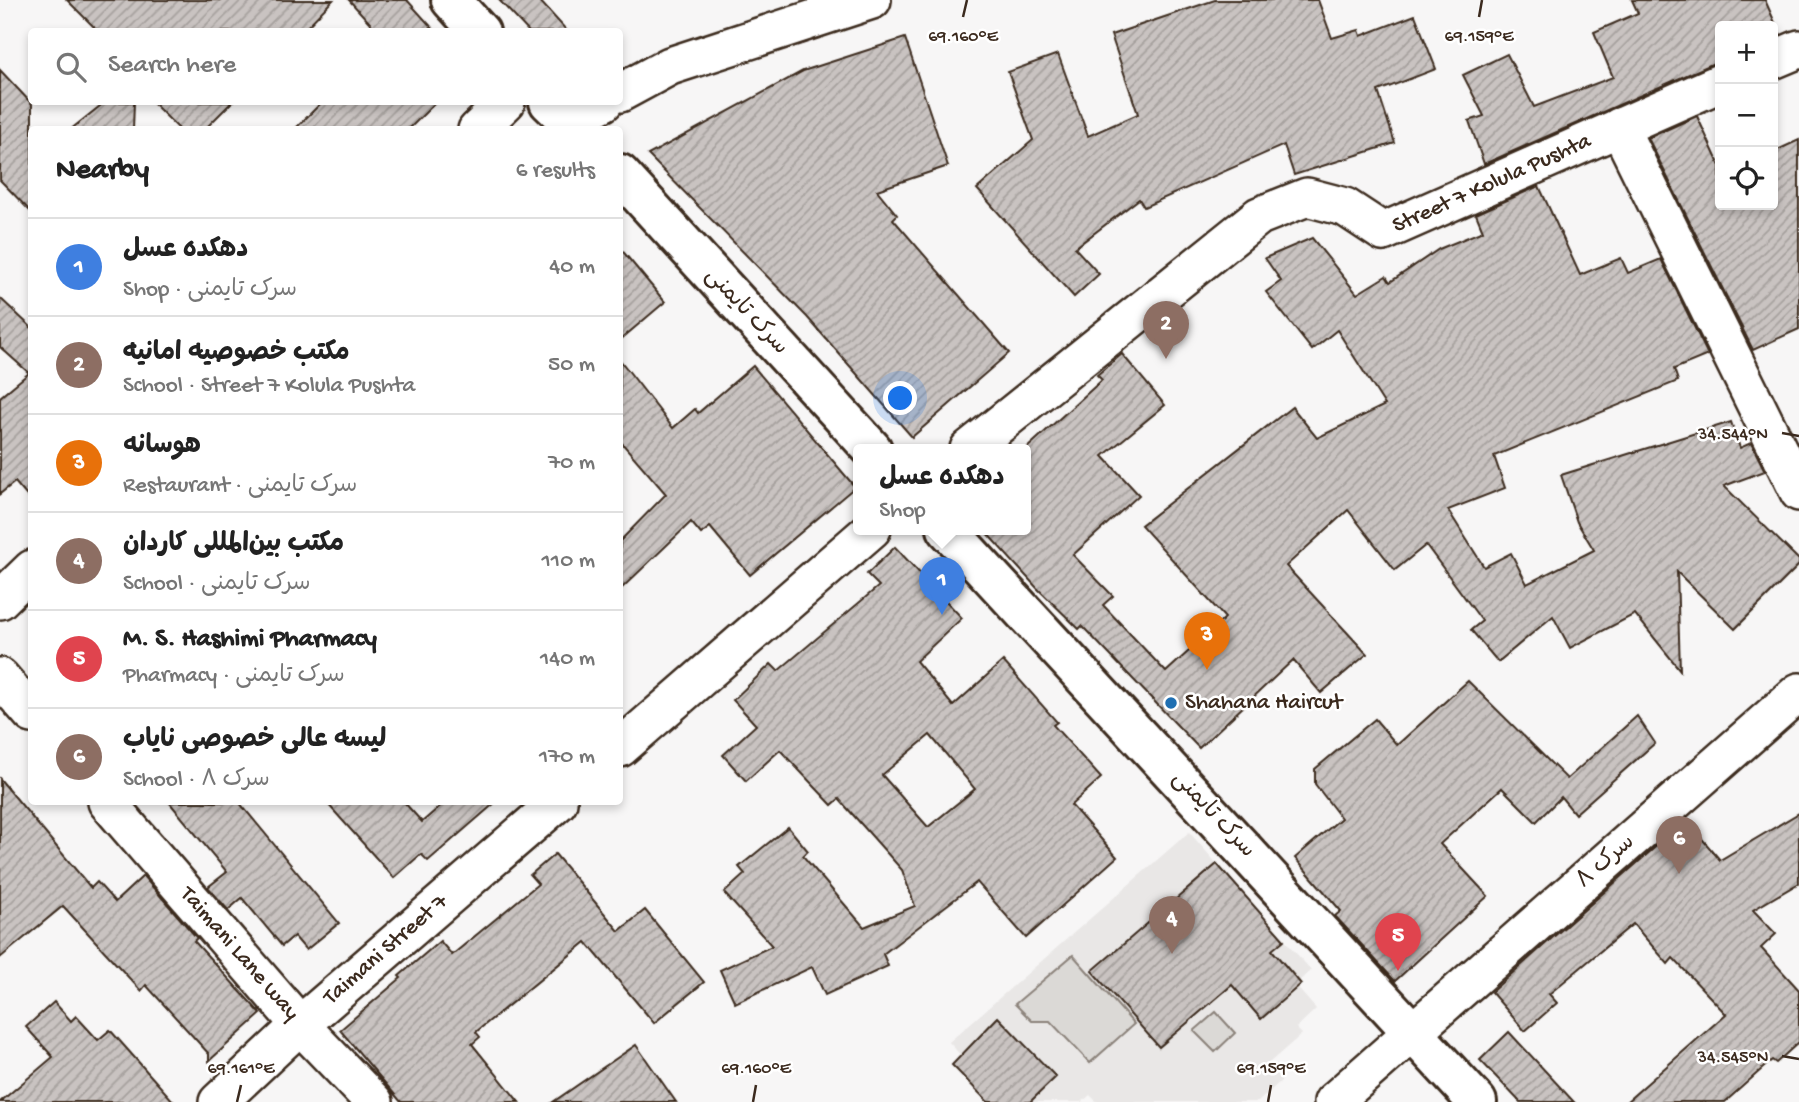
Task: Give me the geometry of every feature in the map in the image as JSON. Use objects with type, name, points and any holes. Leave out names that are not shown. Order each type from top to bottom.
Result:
[{"type":"main road","points":[[451,0],[476,28]]},
{"type":"main road","name":"سرک تایمنی","points":[[623,177],[867,444]]},
{"type":"main road","name":"سرک تایمنی","points":[[953,535],[1477,1102]]},
{"type":"street","points":[[623,91],[670,66],[872,0]]},
{"type":"street","points":[[1778,58],[1799,49]]},
{"type":"street","name":"Street 7 Kolula Pushta","points":[[975,444],[1259,216],[1307,197],[1345,207],[1383,232],[1718,84]]},
{"type":"street","points":[[481,126],[503,105]]},
{"type":"street","points":[[566,117],[596,105]]},
{"type":"street","points":[[1619,127],[1799,492]]},
{"type":"street","points":[[623,745],[865,535]]},
{"type":"street","points":[[0,600],[28,573]]},
{"type":"street","points":[[0,677],[28,709]]},
{"type":"street","name":"سرک ۸","points":[[1333,1102],[1799,692]]},
{"type":"street","name":"Taimani Lane way","points":[[110,805],[300,1025],[374,1102]]},
{"type":"street","name":"Taimani Street 7","points":[[218,1102],[300,1025],[555,805]]},
{"type":"shaded area","points":[[1189,832],[1311,970],[1295,985],[1316,1009],[1296,1028],[1302,1034],[1269,1063],[1282,1080],[1258,1102],[1097,1102],[1090,1095],[1082,1102],[1001,1102],[949,1042]]},
{"type":"shaded area","points":[[1073,955],[1134,1024],[1090,1063],[1050,1021],[1032,1021],[1015,1004]]},
{"type":"shaded area","points":[[1216,1012],[1235,1033],[1215,1052],[1194,1031]]},
{"type":"building","points":[[67,0],[333,0],[306,28],[95,28]]},
{"type":"building","points":[[349,0],[407,0],[432,28],[374,28]]},
{"type":"building","points":[[499,0],[539,0],[564,28],[525,28]]},
{"type":"building","points":[[1215,0],[1318,0],[1332,38],[1359,30],[1361,36],[1415,15],[1436,69],[1378,91],[1395,143],[1294,175],[1284,145],[1144,207],[1139,199],[1075,248],[1099,274],[1074,297],[977,189],[1033,140],[1008,72],[1058,54],[1088,136],[1138,114],[1111,35]]},
{"type":"building","points":[[1632,0],[1765,0],[1774,21],[1715,21],[1715,63],[1484,164],[1469,121],[1484,116],[1463,75],[1507,54],[1534,107],[1613,77],[1594,32],[1638,13]]},
{"type":"building","points":[[905,38],[948,166],[877,190],[897,215],[893,219],[1009,353],[912,437],[807,317],[648,155],[803,71]]},
{"type":"building","points":[[0,70],[28,100],[28,105],[32,105],[32,126],[28,126],[28,209],[0,180]]},
{"type":"building","points":[[101,105],[134,105],[133,126],[75,126]]},
{"type":"building","points":[[155,105],[229,105],[208,126],[176,126]]},
{"type":"building","points":[[319,105],[433,105],[412,126],[298,126]]},
{"type":"building","points":[[1697,116],[1715,155],[1715,210],[1778,210],[1778,150],[1799,140],[1799,329],[1753,350],[1648,138]]},
{"type":"building","points":[[1539,186],[1580,275],[1621,258],[1628,273],[1661,259],[1708,355],[1674,369],[1678,381],[1494,456],[1505,488],[1448,510],[1484,567],[1511,553],[1527,584],[1594,550],[1577,522],[1561,475],[1731,422],[1740,448],[1751,443],[1765,471],[1724,486],[1799,560],[1799,565],[1735,629],[1677,572],[1680,670],[1635,614],[1570,648],[1553,616],[1498,662],[1471,630],[1482,621],[1426,545],[1395,570],[1348,510],[1286,566],[1367,654],[1321,693],[1293,660],[1199,748],[1082,626],[1079,629],[1037,588],[988,535],[1031,535],[1031,444],[1102,380],[1097,375],[1122,354],[1165,405],[1103,456],[1139,495],[1073,555],[1113,596],[1103,605],[1166,672],[1225,618],[1141,525],[1292,407],[1317,438],[1385,405],[1337,330],[1312,350],[1266,292],[1281,281],[1265,258],[1312,238],[1357,294],[1386,276],[1390,282],[1439,249],[1483,231],[1476,214]]},
{"type":"building","points":[[623,252],[665,302],[623,337]]},
{"type":"building","points":[[0,298],[28,324],[28,372],[0,347]]},
{"type":"building","points":[[623,364],[673,428],[695,409],[698,413],[753,366],[853,485],[853,489],[750,575],[710,527],[701,534],[691,522],[623,587],[623,538],[666,494],[623,444]]},
{"type":"building","points":[[28,374],[28,497],[15,482],[0,494],[0,397]]},
{"type":"building","points":[[895,547],[962,618],[916,661],[953,706],[1003,661],[1057,722],[1053,725],[1101,778],[1071,805],[1117,857],[1026,938],[977,882],[883,954],[888,966],[825,995],[812,967],[735,1003],[720,970],[772,946],[724,893],[745,874],[739,867],[788,827],[808,851],[803,856],[864,927],[915,906],[902,870],[839,799],[832,805],[780,750],[746,781],[723,755],[756,725],[733,700],[771,664],[778,671],[879,586],[867,574]],"holes":[[[930,735],[975,789],[928,827],[882,775]]]},
{"type":"building","points":[[1468,681],[1567,779],[1637,716],[1655,743],[1575,814],[1561,797],[1536,822],[1502,788],[1440,844],[1488,896],[1395,981],[1335,916],[1341,911],[1295,858],[1341,818],[1315,784],[1315,769],[1375,719],[1397,745]]},
{"type":"building","points":[[0,779],[91,888],[97,882],[115,902],[143,876],[197,938],[194,941],[261,1014],[209,1061],[209,1054],[146,985],[141,991],[63,906],[0,958]]},
{"type":"building","points":[[171,805],[241,805],[339,923],[306,950],[294,936],[282,946],[242,898],[228,910],[208,887],[227,872]]},
{"type":"building","points":[[329,805],[407,805],[422,822],[442,805],[493,805],[428,861],[421,854],[394,878]]},
{"type":"building","points":[[1799,813],[1799,883],[1753,910],[1776,934],[1761,948],[1799,990],[1799,1042],[1776,1063],[1772,1060],[1725,1102],[1626,1102],[1726,1014],[1673,958],[1668,964],[1633,924],[1549,994],[1557,1003],[1525,1031],[1491,992],[1686,820],[1720,860]]},
{"type":"building","points":[[555,854],[619,931],[645,910],[704,982],[654,1023],[586,942],[476,1032],[480,1037],[472,1044],[519,1102],[401,1102],[340,1030],[440,941],[452,955],[538,884],[530,875]]},
{"type":"building","points":[[1217,864],[1284,940],[1272,950],[1301,984],[1261,1019],[1232,985],[1159,1047],[1092,971]]},
{"type":"building","points":[[54,1002],[71,1021],[76,1016],[98,1040],[110,1030],[174,1102],[0,1102],[53,1057],[26,1027]]},
{"type":"building","points":[[998,1017],[1056,1077],[1030,1102],[988,1102],[952,1065]]},
{"type":"building","points":[[1509,1032],[1574,1102],[1520,1102],[1480,1060]]},
{"type":"building","points":[[636,1045],[676,1102],[553,1102]]},
{"type":"place","name":"مکتب خصوصیه امانیه","points":[[1166,359]]},
{"type":"place","name":"دهکده عسل","points":[[942,615]]},
{"type":"place","name":"هوسانه","points":[[1207,670]]},
{"type":"place","name":"Shahana Haircut","points":[[1171,703]]},
{"type":"place","name":"لیسه عالی خصوصی نایاب","points":[[1679,874]]},
{"type":"place","name":"مکتب بین‌المللی کاردان","points":[[1172,954]]},
{"type":"place","name":"M. S. Hashimi Pharmacy","points":[[1398,971]]}]
